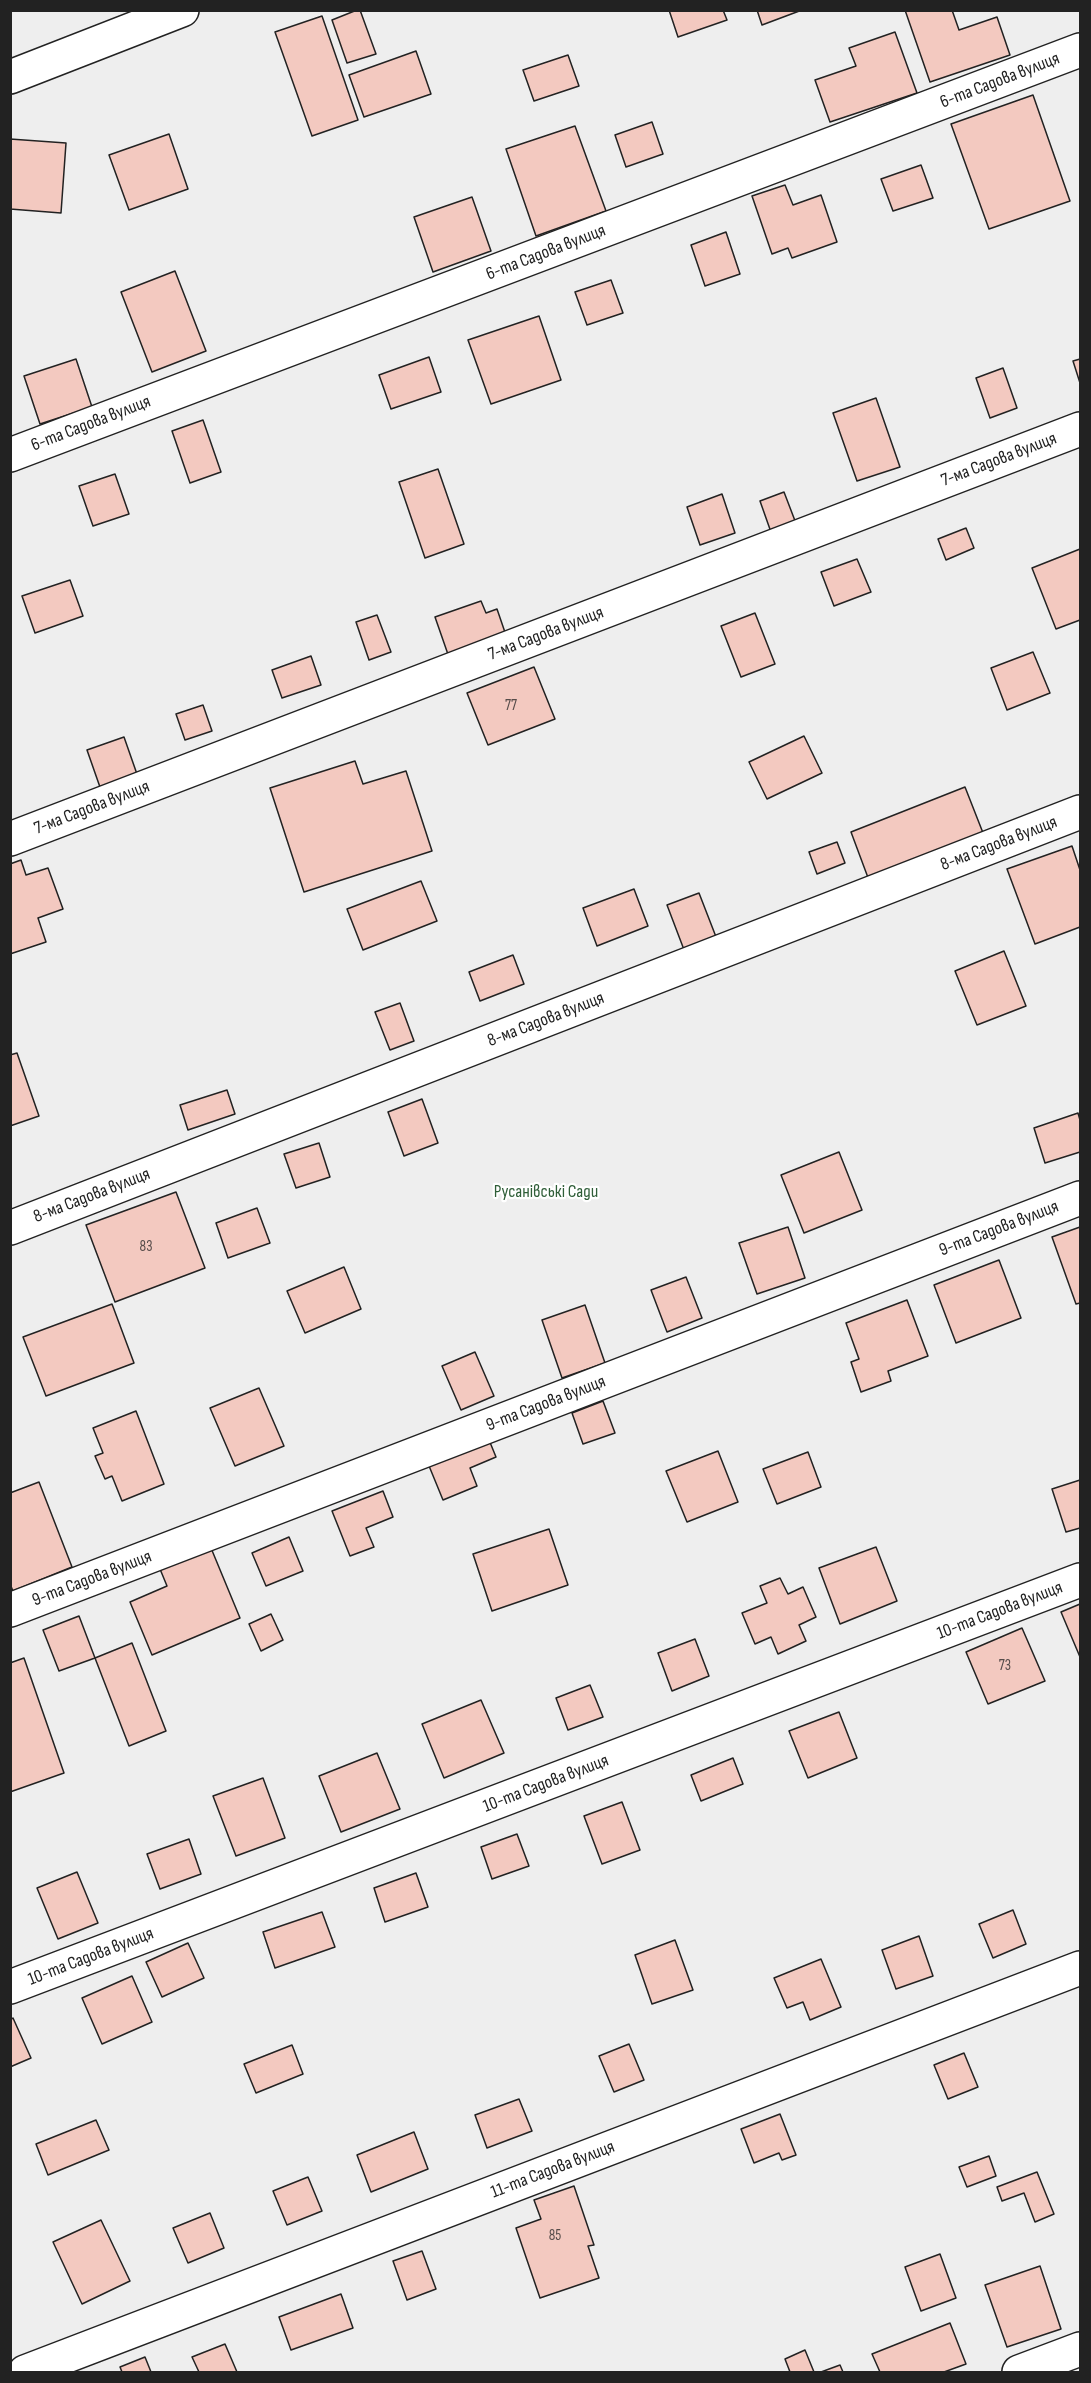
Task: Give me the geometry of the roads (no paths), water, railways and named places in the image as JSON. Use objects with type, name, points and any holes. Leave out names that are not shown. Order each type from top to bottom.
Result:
[{"type":"street","points":[[10,77],[182,10]]},
{"type":"street","name":"6-та Садова вулиця","points":[[10,455],[1080,51]]},
{"type":"street","name":"7-ма Садова вулиця","points":[[10,839],[1080,429]]},
{"type":"street","name":"8-ма Садова вулиця","points":[[10,1228],[1080,812]]},
{"type":"street","name":"9-та Садова вулиця","points":[[10,1611],[1080,1198]]},
{"type":"street","name":"10-та Садова вулиця","points":[[10,1987],[1080,1580]]},
{"type":"street","name":"11-та Садова вулиця","points":[[25,2373],[1080,1968]]},
{"type":"street","points":[[1019,2373],[1080,2349]]},
{"type":"park label","name":"Русанівські Сади","points":[[546,1192]]}]
